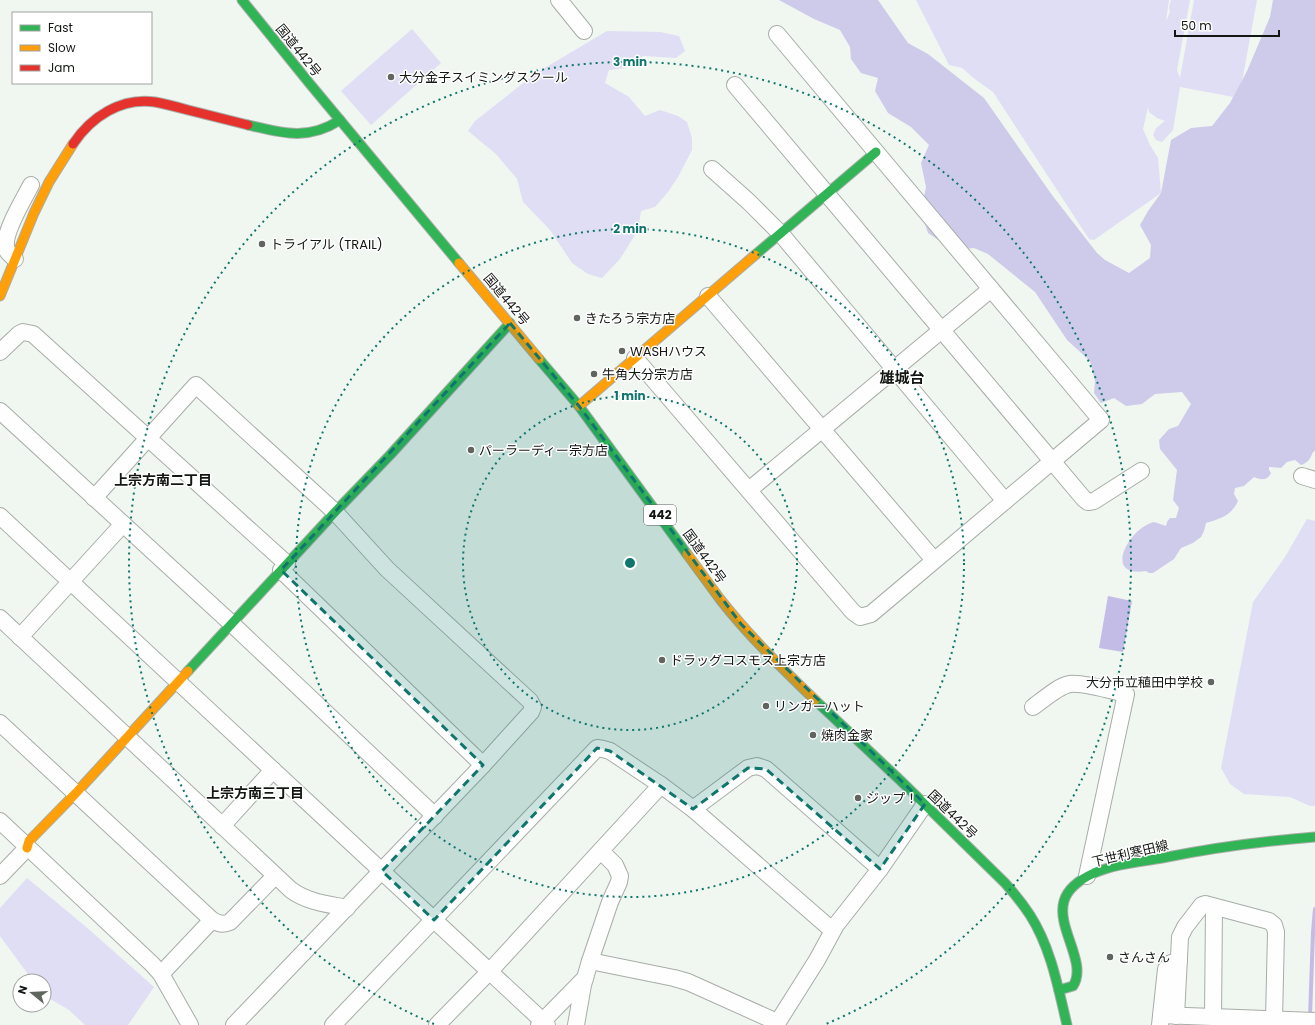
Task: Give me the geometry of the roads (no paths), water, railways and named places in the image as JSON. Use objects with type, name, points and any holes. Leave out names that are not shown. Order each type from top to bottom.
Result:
[{"type":"main road","name":"国道442号","points":[[242,0],[340,120],[579,406],[720,599],[741,624],[807,692],[925,804],[1005,883],[1028,910],[1040,931],[1052,961],[1067,1025]]},
{"type":"main road","points":[[0,296],[39,201],[51,178],[86,127],[95,118],[110,110],[135,102],[155,102],[277,132],[292,134],[322,130],[340,120]]},
{"type":"main road","points":[[579,406],[876,152]]},
{"type":"main road","points":[[27,848],[29,841],[76,793],[335,512],[390,455],[510,323]]},
{"type":"main road","name":"下世利寒田線","points":[[1059,990],[1073,986],[1077,977],[1076,963],[1063,922],[1063,904],[1069,891],[1079,881],[1087,876],[1144,861],[1250,844],[1315,837]]},
{"type":"street","points":[[559,0],[584,31]]},
{"type":"street","points":[[635,358],[750,490],[853,612],[860,617],[871,614],[1100,420],[777,34]]},
{"type":"street","points":[[735,85],[1084,500],[1088,502],[1094,501],[1141,471]]},
{"type":"street","points":[[712,169],[749,202],[781,234],[1005,500]]},
{"type":"street","points":[[15,259],[8,252],[6,247],[6,238],[10,227],[32,185]]},
{"type":"street","points":[[750,490],[991,289]]},
{"type":"street","points":[[708,296],[934,560]]},
{"type":"street","points":[[0,352],[18,334],[24,332],[33,334],[148,438],[284,567],[483,765]]},
{"type":"street","points":[[94,498],[196,386],[335,512],[387,570],[530,701],[533,707],[531,712],[483,765],[234,1025]]},
{"type":"street","points":[[0,411],[232,624],[435,816]]},
{"type":"street","points":[[0,516],[490,971],[543,1024],[585,978]]},
{"type":"street","points":[[20,637],[123,524]]},
{"type":"street","points":[[0,618],[299,896],[347,908]]},
{"type":"street","points":[[1033,707],[1053,693],[1070,684],[1078,684],[1126,694],[1087,876]]},
{"type":"street","points":[[0,723],[212,920],[220,924],[230,922],[276,876]]},
{"type":"street","points":[[333,1025],[597,748],[610,751],[661,785],[693,810],[832,930]]},
{"type":"street","points":[[693,810],[748,768],[757,766],[766,769],[880,869]]},
{"type":"street","points":[[222,826],[273,770]]},
{"type":"street","points":[[437,1025],[490,971],[661,785]]},
{"type":"street","points":[[590,962],[688,982],[777,1024],[816,960],[832,930],[880,869],[925,804]]},
{"type":"street","points":[[0,821],[152,964],[161,974],[190,1025]]},
{"type":"street","points":[[0,876],[27,848]]},
{"type":"street","points":[[576,1025],[585,978],[620,876],[615,865],[601,851]]},
{"type":"street","points":[[1274,1020],[1276,932],[1274,925],[1269,921],[1203,904],[1183,930],[1180,937],[1179,961],[1166,1019],[1213,1017],[1240,1022],[1274,1020],[1315,1022]]},
{"type":"street","points":[[1213,1017],[1214,907]]},
{"type":"street","points":[[161,974],[212,920]]},
{"type":"waterway","points":[[1310,1017],[1315,909]]},
{"type":"place","name":"大分金子スイミングスクール","points":[[391,77]]},
{"type":"place","name":"トライアル (TRAIL)","points":[[262,244]]},
{"type":"place","name":"きたろう宗方店","points":[[577,318]]},
{"type":"place","name":"WASHハウス","points":[[622,351]]},
{"type":"place","name":"牛角大分宗方店","points":[[594,374]]},
{"type":"place","name":"パーラーディー宗方店","points":[[471,450]]},
{"type":"place","name":"ドラッグコスモス上宗方店","points":[[662,660]]},
{"type":"place","name":"大分市立稙田中学校","points":[[1211,682]]},
{"type":"place","name":"リンガーハット","points":[[766,706]]},
{"type":"place","name":"焼肉金家","points":[[813,735]]},
{"type":"place","name":"ジップ！","points":[[858,798]]},
{"type":"place","name":"さんさん","points":[[1110,957]]},
{"type":"district","name":"雄城台","points":[[902,378]]},
{"type":"district","name":"上宗方南二丁目","points":[[163,480]]},
{"type":"district","name":"上宗方南三丁目","points":[[255,793]]}]
